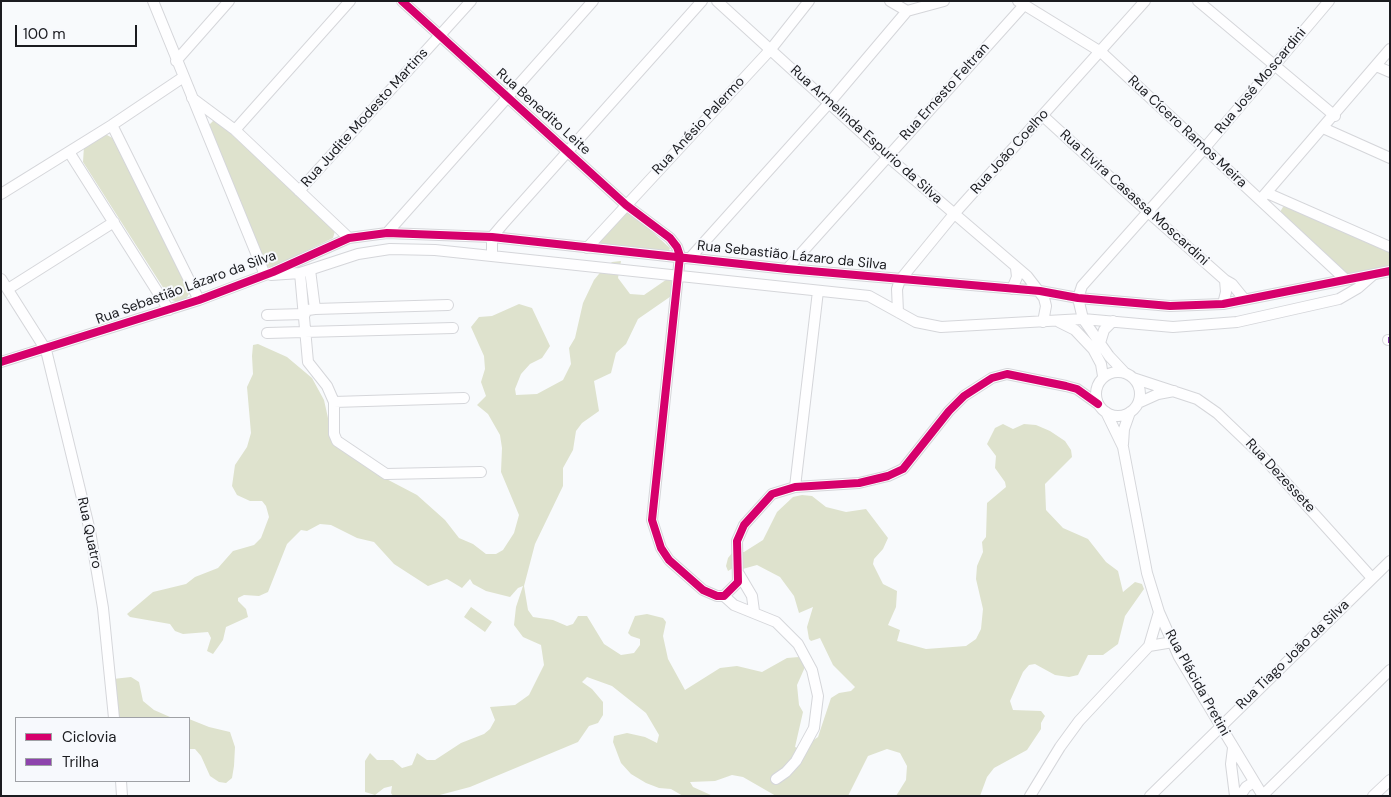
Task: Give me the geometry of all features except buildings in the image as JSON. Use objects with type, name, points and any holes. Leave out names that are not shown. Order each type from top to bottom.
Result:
[{"type":"street","points":[[153,1],[182,78],[269,274]]},
{"type":"street","points":[[176,61],[229,1]]},
{"type":"street","points":[[235,130],[350,1]]},
{"type":"street","name":"Rua Benedito Leite","points":[[402,1],[626,205],[670,238],[677,247],[681,257]]},
{"type":"street","name":"Rua Judite Modesto Martins","points":[[299,190],[471,1]]},
{"type":"street","points":[[387,233],[593,1]]},
{"type":"street","points":[[492,256],[492,237],[566,151],[702,1]]},
{"type":"street","name":"Rua Armelinda Espurio da Silva","points":[[717,1],[887,156],[1016,268],[1040,292]]},
{"type":"street","name":"Rua Anésio Palermo","points":[[587,248],[771,49],[809,1]]},
{"type":"street","points":[[890,1],[907,11]]},
{"type":"street","points":[[776,779],[796,761],[814,728],[818,696],[812,670],[798,644],[776,622],[754,611],[734,605],[724,596],[717,596],[703,590],[669,560],[661,548],[652,520],[674,275],[681,257],[830,102],[907,11],[944,1]]},
{"type":"street","name":"Rua João Coelho","points":[[900,280],[954,214],[1145,1]]},
{"type":"street","points":[[1198,1],[1335,116]]},
{"type":"street","name":"Rua José Moscardini","points":[[1078,298],[1082,286],[1203,150],[1329,1]]},
{"type":"street","name":"Rua Cícero Ramos Meira","points":[[1021,3],[1101,52],[1203,150],[1263,196],[1344,278]]},
{"type":"street","name":"Rua Ernesto Feltran","points":[[787,269],[1021,3]]},
{"type":"street","points":[[1390,49],[1335,116],[1263,196],[1390,247]]},
{"type":"street","points":[[1376,66],[1390,72]]},
{"type":"street","points":[[1,194],[112,125],[182,78]]},
{"type":"street","points":[[192,98],[235,130],[349,238]]},
{"type":"street","name":"Rua Elvira Casassa Moscardini","points":[[1043,116],[1147,211],[1225,280],[1232,284],[1246,300]]},
{"type":"street","points":[[112,125],[199,300]]},
{"type":"street","points":[[1323,128],[1390,158]]},
{"type":"street","points":[[69,152],[169,310]]},
{"type":"street","points":[[8,289],[114,222]]},
{"type":"street","name":"Rua Sebastião Lázaro da Silva","points":[[1,362],[46,350],[199,300],[269,274],[349,238],[387,233],[492,237],[787,269],[1170,306],[1223,304],[1390,270]]},
{"type":"street","name":"Rua Sebastião Lázaro da Silva","points":[[269,274],[305,272],[358,254],[390,249],[446,251],[869,296],[916,322],[941,327],[1083,320],[1172,327],[1237,322],[1339,299],[1358,288],[1375,273]]},
{"type":"street","points":[[1012,290],[1018,277],[1016,268]]},
{"type":"street","points":[[305,272],[308,311],[306,331],[308,362],[327,386],[334,402],[334,434],[337,442],[386,474],[480,472]]},
{"type":"street","name":"Rua Quatro","points":[[1,279],[46,350],[90,531],[103,608],[114,717]]},
{"type":"street","points":[[898,312],[897,289],[900,280]]},
{"type":"street","points":[[1223,304],[1226,292],[1225,280]]},
{"type":"street","points":[[795,487],[818,291]]},
{"type":"street","points":[[1040,292],[1046,306],[1043,322]]},
{"type":"street","points":[[1078,298],[1083,320],[1116,365],[1130,376],[1140,390],[1138,403]]},
{"type":"street","points":[[267,315],[308,311],[448,305]]},
{"type":"street","points":[[1100,343],[1104,330],[1113,321]]},
{"type":"street","points":[[1059,322],[1075,330],[1093,349],[1101,379],[1095,392],[1098,404]]},
{"type":"street","points":[[268,333],[453,328]]},
{"type":"street","points":[[1077,389],[1114,372],[1130,376]]},
{"type":"street","points":[[724,596],[738,582],[737,541],[744,525],[772,494],[795,487],[859,483],[888,476],[903,469],[949,411],[964,396],[992,378],[1007,374],[1077,389],[1106,412],[1118,416],[1130,412],[1138,403],[1158,394],[1175,391]]},
{"type":"street","name":"Rua Dezessete","points":[[1130,376],[1197,399],[1217,414],[1243,436],[1372,578]]},
{"type":"street","points":[[334,402],[464,398]]},
{"type":"street","name":"Rua Plácida Pretini","points":[[1106,412],[1123,447]]},
{"type":"street","name":"Rua Plácida Pretini","points":[[1130,412],[1124,429],[1123,447],[1147,573],[1159,612],[1173,642],[1220,726],[1263,796]]},
{"type":"street","name":"Rua Tiago João da Silva","points":[[1153,794],[1220,726],[1390,561]]},
{"type":"street","points":[[739,574],[752,596],[754,611]]},
{"type":"street","points":[[1030,796],[1060,747],[1079,721],[1149,646],[1159,612]]},
{"type":"street","points":[[1149,646],[1173,642]]},
{"type":"street","points":[[1263,796],[1390,670]]},
{"type":"street","points":[[1233,748],[1231,764],[1235,796]]},
{"type":"street","points":[[1374,796],[1390,780]]},
{"type":"street","points":[[121,782],[122,796]]},
{"type":"street","points":[[1240,796],[1246,787],[1254,782]]},
{"type":"green space","points":[[213,121],[217,121],[332,227],[335,231],[333,238],[271,268],[264,265],[208,126]]},
{"type":"green space","points":[[107,135],[116,140],[190,292],[186,299],[179,302],[171,300],[83,162],[84,146],[99,136]]},
{"type":"green space","points":[[1287,206],[1390,248],[1390,266],[1346,274],[1280,212],[1283,207]]},
{"type":"green space","points":[[628,210],[670,248],[669,251],[598,244],[597,242]]},
{"type":"green space","points":[[621,261],[618,278],[630,294],[644,295],[673,275],[677,292],[638,319],[626,344],[616,353],[611,373],[594,381],[599,411],[582,423],[576,431],[573,450],[563,468],[563,486],[535,544],[524,586],[528,610],[533,617],[553,620],[567,626],[573,624],[578,616],[587,616],[604,644],[621,655],[634,653],[640,645],[640,639],[628,633],[635,616],[647,614],[663,618],[666,622],[663,636],[668,659],[685,690],[720,668],[737,666],[762,672],[787,658],[799,657],[805,667],[797,685],[799,705],[803,712],[795,747],[800,749],[818,737],[831,698],[839,693],[851,691],[855,687],[833,665],[820,638],[811,641],[809,639],[807,627],[813,607],[799,613],[794,596],[780,577],[757,565],[739,570],[733,568],[728,571],[726,566],[728,558],[732,553],[744,552],[763,540],[777,512],[793,497],[802,495],[812,496],[826,507],[846,512],[866,509],[888,538],[883,549],[874,559],[873,564],[883,584],[897,591],[896,607],[888,625],[900,630],[897,641],[926,649],[966,646],[976,639],[981,629],[983,609],[976,579],[977,566],[983,552],[982,542],[986,537],[987,503],[1006,487],[1005,482],[995,468],[996,456],[987,444],[995,428],[1003,424],[1013,429],[1024,424],[1036,425],[1050,431],[1065,441],[1071,450],[1072,457],[1045,484],[1046,510],[1063,528],[1088,539],[1106,562],[1118,571],[1123,592],[1135,582],[1142,584],[1144,589],[1125,616],[1118,644],[1103,655],[1088,655],[1078,675],[1069,677],[1055,675],[1035,664],[1029,665],[1023,672],[1010,701],[1013,710],[1041,711],[1045,716],[1041,723],[1041,729],[1027,750],[994,768],[987,777],[980,796],[896,796],[906,780],[907,766],[900,753],[887,749],[868,756],[848,796],[776,796],[743,777],[732,775],[715,781],[690,782],[693,787],[713,796],[683,796],[671,789],[659,788],[646,783],[631,774],[621,763],[613,742],[614,736],[627,733],[645,737],[657,743],[659,735],[646,713],[612,686],[587,677],[582,682],[592,689],[603,702],[603,715],[598,723],[589,726],[578,742],[470,787],[436,796],[393,796],[391,793],[392,786],[384,788],[375,795],[365,792],[365,761],[370,753],[377,760],[393,760],[402,768],[412,765],[417,753],[427,760],[435,760],[461,743],[484,734],[490,729],[495,720],[490,707],[515,705],[529,695],[544,665],[541,645],[523,637],[514,625],[516,607],[523,586],[518,588],[510,597],[486,591],[473,584],[470,579],[462,588],[447,579],[428,586],[394,564],[374,542],[357,538],[331,525],[320,524],[307,531],[301,530],[287,544],[268,592],[259,596],[244,595],[238,598],[238,601],[246,609],[248,617],[226,627],[223,640],[213,654],[207,651],[211,638],[208,632],[183,634],[175,631],[170,624],[130,617],[127,614],[153,592],[186,584],[195,577],[218,568],[233,551],[254,545],[261,538],[269,517],[266,506],[262,501],[250,501],[237,495],[232,486],[235,465],[247,447],[251,433],[247,387],[253,374],[253,345],[258,344],[287,357],[312,378],[324,400],[332,436],[342,450],[375,473],[417,495],[445,520],[459,538],[473,544],[486,554],[496,554],[503,550],[514,533],[519,515],[501,472],[502,448],[500,435],[488,414],[477,405],[486,396],[481,382],[485,369],[484,356],[471,327],[479,317],[492,316],[519,304],[532,308],[550,346],[542,358],[530,364],[521,374],[515,389],[516,395],[537,394],[563,380],[571,364],[569,348],[575,338],[583,303],[594,280],[612,262]]},
{"type":"green space","points":[[471,607],[492,622],[485,632],[464,617]]},
{"type":"green space","points":[[131,677],[139,682],[143,701],[154,710],[170,717],[113,717],[113,679]]},
{"type":"green space","points":[[190,719],[209,727],[230,732],[235,747],[232,778],[226,783],[219,782],[210,776],[201,756],[195,749],[190,749]]},
{"type":"cycle path","points":[[402,1],[626,205],[670,238],[677,247],[680,256],[652,520],[661,548],[669,560],[703,590],[717,596],[724,596],[738,582],[737,541],[744,525],[772,494],[795,487],[859,483],[888,476],[903,469],[949,411],[964,396],[992,378],[1007,374],[1066,386],[1077,389],[1098,404]]},
{"type":"cycle path","points":[[1,362],[199,300],[273,272],[349,238],[387,233],[492,237],[787,269],[1040,291],[1078,298],[1170,306],[1223,304],[1390,271]]}]
